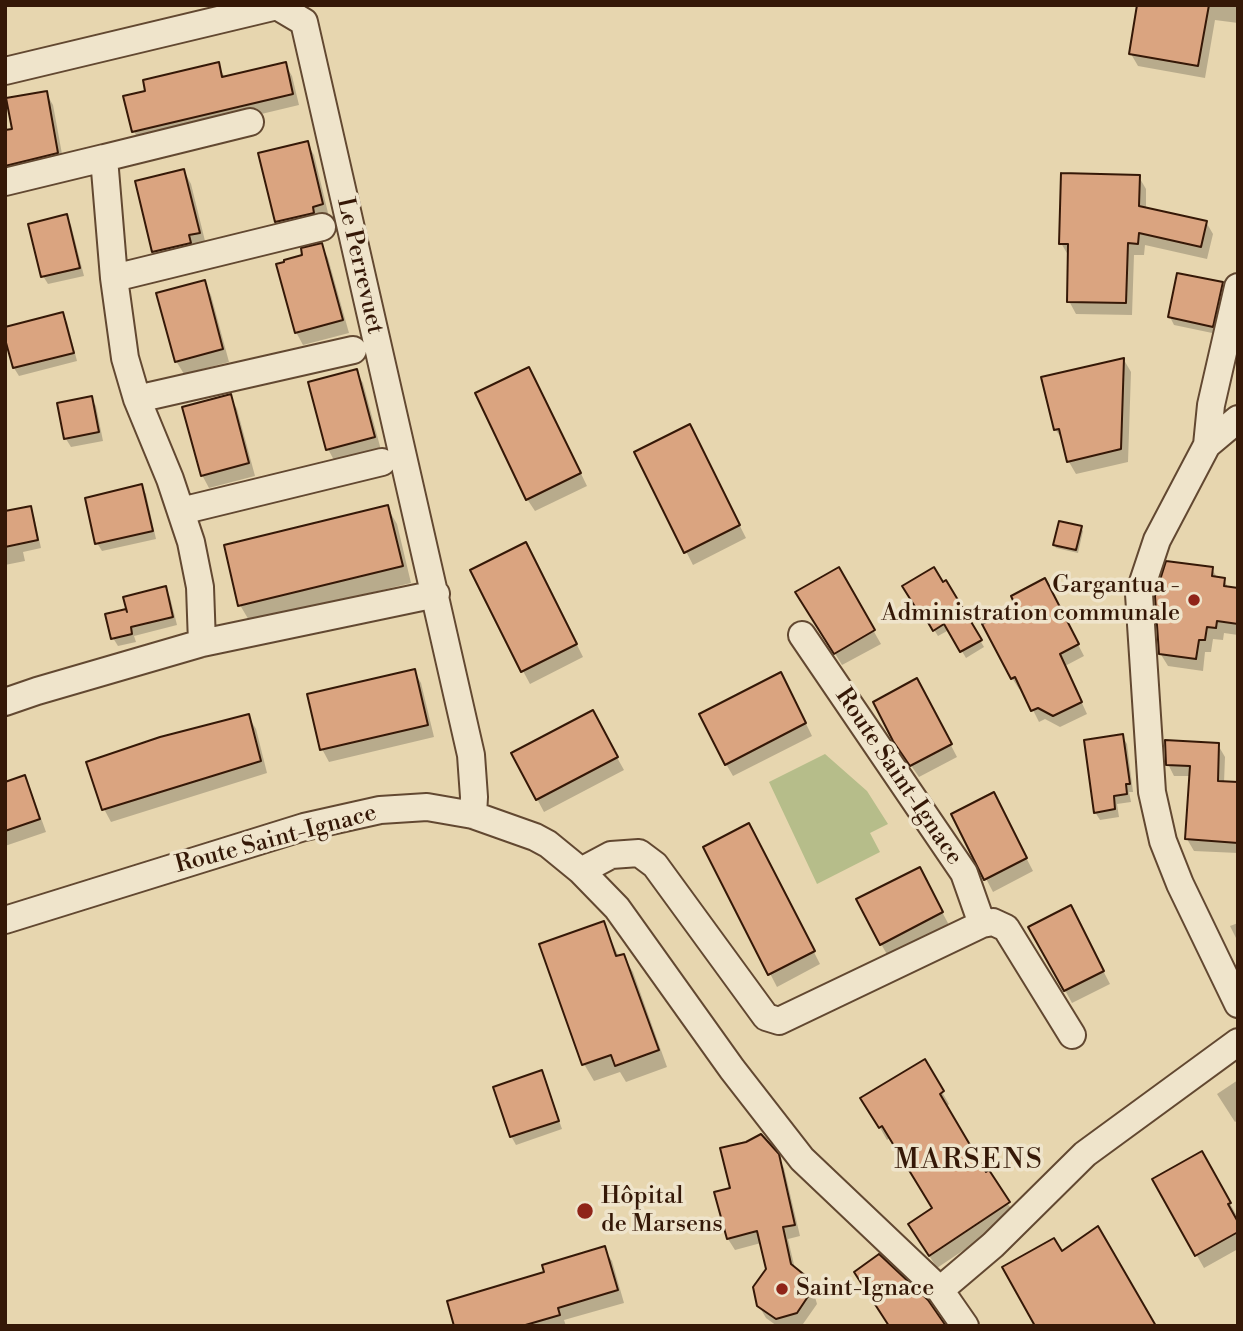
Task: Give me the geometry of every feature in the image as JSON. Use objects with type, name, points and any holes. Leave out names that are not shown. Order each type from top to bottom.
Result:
[{"type":"street","name":"Le Perrevuet","points":[[5,71],[276,6],[304,22],[471,755],[473,815]]},
{"type":"street","points":[[5,182],[250,122]]},
{"type":"street","points":[[103,158],[114,278],[125,358],[137,400],[170,479],[191,542],[200,587],[202,643]]},
{"type":"street","points":[[114,278],[322,227]]},
{"type":"street","points":[[1238,287],[1211,405],[1207,445],[1157,540],[1139,594],[1152,792],[1163,841],[1180,884],[1238,1004]]},
{"type":"street","points":[[137,400],[353,350]]},
{"type":"street","points":[[1207,445],[1238,419]]},
{"type":"street","points":[[181,511],[382,462]]},
{"type":"street","points":[[5,702],[202,643],[436,594]]},
{"type":"street","name":"Route Saint-Ignace","points":[[802,635],[964,873],[982,925]]},
{"type":"street","name":"Route Saint-Ignace","points":[[5,920],[304,827],[380,810],[427,807],[473,815],[548,844],[581,871],[617,908],[732,1069],[802,1159],[940,1290],[965,1326]]},
{"type":"street","points":[[581,871],[611,855],[639,853],[655,865],[766,1017],[779,1021],[993,922],[1006,928],[1072,1035]]},
{"type":"street","points":[[940,1290],[993,1245],[1085,1154],[1238,1042]]},
{"type":"green space","points":[[825,754],[867,791],[888,824],[870,833],[880,852],[817,884],[769,782]]},
{"type":"building","points":[[1137,5],[1209,5],[1198,66],[1129,54]]},
{"type":"building","points":[[219,62],[222,77],[286,62],[293,94],[132,132],[123,96],[145,91],[143,80]]},
{"type":"building","points":[[47,91],[58,153],[5,166],[5,130],[12,129],[6,98]]},
{"type":"building","points":[[308,141],[323,204],[313,207],[314,213],[275,222],[258,153]]},
{"type":"building","points":[[184,169],[200,233],[189,235],[191,243],[152,252],[135,181]]},
{"type":"building","points":[[1061,173],[1140,175],[1139,206],[1207,221],[1201,247],[1139,233],[1138,244],[1128,243],[1126,303],[1067,302],[1068,244],[1059,244]]},
{"type":"building","points":[[67,214],[80,268],[41,277],[28,224]]},
{"type":"building","points":[[322,243],[343,320],[295,333],[276,264],[302,255],[301,248]]},
{"type":"building","points":[[1177,273],[1223,282],[1213,327],[1168,317]]},
{"type":"building","points":[[205,280],[223,349],[175,362],[156,293]]},
{"type":"building","points":[[63,312],[74,353],[13,368],[5,339],[5,327]]},
{"type":"building","points":[[1124,358],[1121,449],[1067,462],[1059,429],[1054,430],[1041,377]]},
{"type":"building","points":[[529,367],[581,473],[526,500],[475,393]]},
{"type":"building","points":[[357,369],[375,437],[326,450],[308,382]]},
{"type":"building","points":[[231,394],[249,463],[201,476],[182,407]]},
{"type":"building","points":[[92,396],[99,432],[64,439],[57,403]]},
{"type":"building","points":[[690,424],[740,525],[684,553],[634,452]]},
{"type":"building","points":[[142,484],[153,531],[95,544],[85,498]]},
{"type":"building","points":[[388,505],[403,566],[238,606],[224,545]]},
{"type":"building","points":[[31,506],[38,540],[5,547],[5,511]]},
{"type":"building","points":[[1059,521],[1082,526],[1076,550],[1053,545]]},
{"type":"building","points":[[526,542],[577,644],[521,672],[470,570]]},
{"type":"building","name":"Gargantua - Administration communale","points":[[1166,561],[1213,567],[1212,576],[1225,578],[1224,586],[1238,588],[1238,624],[1217,621],[1216,628],[1207,627],[1205,640],[1199,640],[1196,659],[1159,654],[1155,596]]},
{"type":"building","points":[[839,567],[875,630],[834,654],[795,592]]},
{"type":"building","points":[[934,567],[943,582],[946,580],[982,640],[960,652],[944,624],[933,631],[926,619],[924,621],[902,586]]},
{"type":"building","points":[[1045,578],[1079,644],[1060,654],[1082,702],[1053,716],[1038,708],[1031,711],[1015,677],[1011,679],[982,624],[1016,607],[1011,596]]},
{"type":"building","points":[[166,586],[173,617],[131,627],[132,634],[111,639],[105,614],[126,609],[127,612],[123,597]]},
{"type":"building","points":[[415,669],[428,725],[320,750],[307,694]]},
{"type":"building","points":[[781,672],[806,723],[725,765],[699,714]]},
{"type":"building","points":[[917,678],[952,744],[910,766],[893,741],[873,702]]},
{"type":"building","points":[[593,710],[618,757],[536,800],[511,753]]},
{"type":"building","points":[[249,714],[261,761],[102,810],[86,762],[160,737]]},
{"type":"building","points":[[1123,734],[1130,784],[1126,784],[1127,794],[1114,796],[1115,809],[1094,813],[1084,740]]},
{"type":"building","points":[[1165,740],[1219,743],[1218,781],[1238,782],[1238,843],[1185,839],[1190,766],[1166,765]]},
{"type":"building","points":[[25,775],[40,819],[5,831],[5,782]]},
{"type":"building","points":[[994,792],[1027,858],[984,880],[951,814]]},
{"type":"building","points":[[749,823],[815,951],[768,975],[703,847]]},
{"type":"building","points":[[920,867],[943,912],[880,945],[856,899]]},
{"type":"building","points":[[1071,905],[1104,971],[1064,991],[1028,927]]},
{"type":"building","points":[[604,921],[616,956],[624,954],[659,1050],[615,1066],[611,1055],[582,1065],[539,944]]},
{"type":"building","points":[[925,1059],[944,1091],[940,1094],[986,1172],[989,1170],[1010,1202],[929,1256],[908,1224],[932,1208],[882,1126],[879,1128],[860,1098]]},
{"type":"building","points":[[542,1070],[559,1121],[510,1137],[493,1087]]},
{"type":"building","points":[[761,1134],[779,1154],[795,1225],[783,1227],[791,1264],[807,1277],[811,1292],[797,1313],[776,1319],[757,1306],[753,1287],[766,1269],[757,1231],[727,1239],[714,1192],[730,1188],[720,1148],[746,1142]]},
{"type":"building","points":[[1202,1151],[1231,1203],[1228,1204],[1238,1222],[1238,1232],[1195,1256],[1152,1179]]},
{"type":"building","points":[[1098,1226],[1156,1326],[1035,1326],[1002,1267],[1054,1238],[1062,1251]]},
{"type":"building","points":[[605,1246],[618,1290],[558,1308],[560,1315],[522,1326],[454,1326],[447,1301],[544,1272],[542,1265]]},
{"type":"building","points":[[879,1254],[928,1300],[946,1326],[889,1326],[854,1272]]},
{"type":"place","name":"Gargantua - Administration communale","points":[[1194,600]]},
{"type":"place","name":"Hôpital de Marsens","points":[[585,1211]]},
{"type":"place","name":"Saint-Ignace","points":[[782,1289]]},
{"type":"district","name":"MARSENS","points":[[969,1161]]}]
